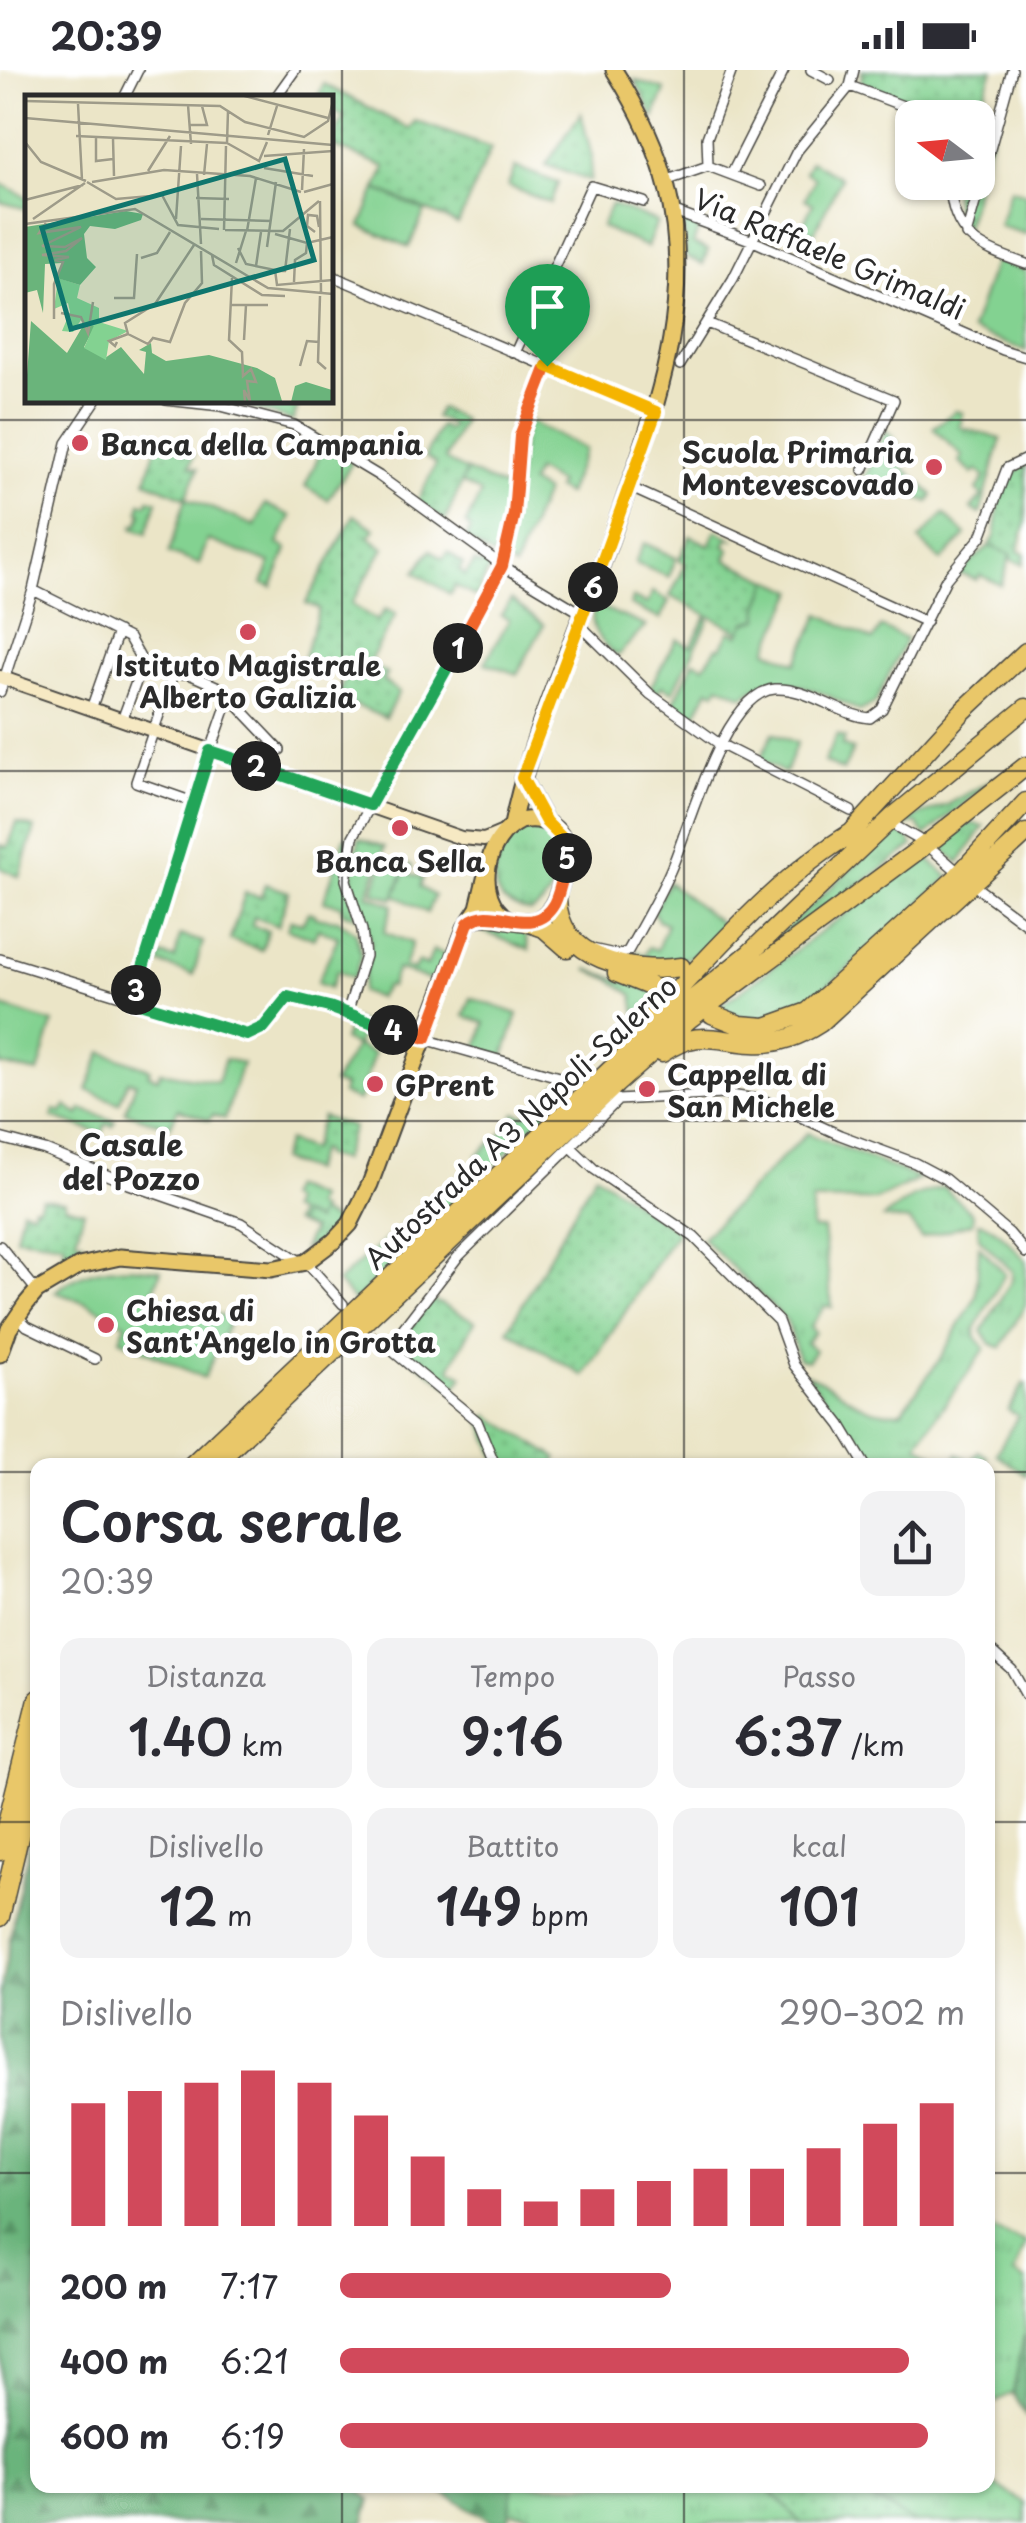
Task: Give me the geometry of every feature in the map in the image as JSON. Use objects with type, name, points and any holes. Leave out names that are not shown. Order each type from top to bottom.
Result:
[{"type":"highway","points":[[738,939],[822,864],[948,726],[1026,652]]},
{"type":"highway","name":"Autostrada A3 Napoli-Salerno","points":[[199,1458],[640,1042],[749,954],[1026,708]]},
{"type":"highway","name":"Autostrada A3 Napoli-Salerno","points":[[221,1458],[690,1020],[1026,766]]},
{"type":"highway","points":[[712,1014],[752,1027],[780,1024],[808,1012],[954,880],[1026,802]]},
{"type":"highway","points":[[822,864],[895,822]]},
{"type":"highway","points":[[501,1174],[558,1109],[648,1022],[732,930],[796,872],[853,832]]},
{"type":"highway","points":[[616,1093],[673,1046],[695,1037],[754,1043],[779,1041],[820,1023],[1026,833]]},
{"type":"highway","points":[[556,900],[563,929],[586,950],[632,968],[682,968]]},
{"type":"highway","points":[[518,921],[551,932],[588,961],[667,992]]},
{"type":"highway","points":[[0,1851],[30,1731]]},
{"type":"highway","points":[[0,1918],[30,1792]]},
{"type":"main road","points":[[0,1354],[17,1316],[37,1291],[79,1266],[120,1257],[260,1269],[304,1263],[334,1241],[359,1209],[388,1141],[465,928],[473,918],[487,872],[508,827],[522,778],[656,412],[669,362],[676,304],[672,211],[665,181],[633,101],[614,70]]},
{"type":"main road","points":[[473,918],[492,916],[518,921],[545,915],[556,900],[566,848],[560,832],[546,822],[522,778]]},
{"type":"main road","points":[[508,827],[528,819],[546,822]]},
{"type":"main road","points":[[487,872],[493,907],[518,921]]},
{"type":"street","points":[[126,95],[138,70]]},
{"type":"street","points":[[277,95],[294,70]]},
{"type":"street","points":[[708,166],[707,138],[732,70]]},
{"type":"street","points":[[732,173],[784,70]]},
{"type":"street","points":[[811,70],[830,80]]},
{"type":"street","points":[[680,365],[753,241],[797,150],[850,86],[854,70]]},
{"type":"street","points":[[966,234],[1012,70]]},
{"type":"street","points":[[850,86],[895,103]]},
{"type":"street","points":[[665,181],[708,166],[761,186]]},
{"type":"street","points":[[516,352],[591,186],[644,202]]},
{"type":"street","points":[[952,200],[954,215],[966,234],[992,252],[1026,264]]},
{"type":"street","name":"Via Raffaele Grimaldi","points":[[672,211],[753,241],[1026,357]]},
{"type":"street","points":[[332,276],[656,412]]},
{"type":"street","points":[[707,323],[894,400],[863,470]]},
{"type":"street","points":[[347,1013],[363,968],[365,946],[349,896],[347,866],[354,834],[502,566],[514,514],[520,436],[547,366]]},
{"type":"street","points":[[0,692],[33,590],[67,443],[95,402]]},
{"type":"street","points":[[184,402],[221,406],[294,424],[379,476],[581,619],[650,694],[718,743],[851,811]]},
{"type":"street","points":[[586,950],[599,948],[619,954],[628,951],[670,871],[718,743],[755,696],[772,689],[794,691],[858,717],[870,718],[882,709],[946,579],[980,537],[1007,468],[1026,459]]},
{"type":"street","points":[[629,487],[926,622]]},
{"type":"street","points":[[33,590],[129,638],[143,663],[172,674],[188,674],[221,688],[280,750]]},
{"type":"street","points":[[91,709],[118,632]]},
{"type":"street","points":[[122,720],[142,666]]},
{"type":"street","points":[[172,674],[136,782],[193,802]]},
{"type":"street","points":[[2,677],[462,838],[484,840],[508,827]]},
{"type":"street","points":[[133,1001],[228,698]]},
{"type":"street","points":[[895,822],[918,839]]},
{"type":"street","points":[[462,838],[480,852],[487,872]]},
{"type":"street","points":[[933,850],[956,870]]},
{"type":"street","points":[[976,888],[1026,924]]},
{"type":"street","points":[[0,959],[247,1035],[264,1027],[288,997],[573,1081]]},
{"type":"street","points":[[388,1348],[457,1258],[572,1148],[616,1093],[723,1094],[762,1100],[916,1163],[945,1179],[1009,1233],[1026,1253]]},
{"type":"street","points":[[0,1140],[44,1150],[241,1222],[304,1263],[344,1304]]},
{"type":"street","points":[[572,1148],[594,1169],[694,1237],[778,1320],[794,1365],[841,1425],[861,1458]]},
{"type":"street","points":[[0,1246],[37,1291]]},
{"type":"street","points":[[17,1316],[27,1326],[96,1359]]},
{"type":"street","points":[[378,1339],[477,1421],[493,1458]]},
{"type":"street","points":[[995,1654],[1012,1670],[1026,1695]]},
{"type":"green space","points":[[862,70],[993,70],[982,100],[905,100],[861,82]]},
{"type":"green space","points":[[635,80],[665,90],[654,118]]},
{"type":"green space","points":[[324,84],[410,129],[415,121],[491,148],[458,224],[376,189],[386,167],[332,146],[344,117],[332,110],[332,95],[318,95]]},
{"type":"green space","points":[[581,113],[592,157],[590,181],[546,165]]},
{"type":"green space","points":[[811,161],[841,178],[814,233],[801,228],[813,204],[805,199],[815,178],[805,172]]},
{"type":"green space","points":[[515,167],[558,183],[550,203],[508,186]]},
{"type":"green space","points":[[0,183],[25,196],[25,208],[0,202]]},
{"type":"green space","points":[[376,189],[425,211],[409,247],[361,226]]},
{"type":"green space","points":[[1010,189],[1026,194],[1026,234],[999,226]]},
{"type":"green space","points":[[955,200],[973,200],[965,230],[956,215]]},
{"type":"green space","points":[[611,204],[657,222],[647,247],[601,227]]},
{"type":"green space","points":[[683,220],[699,227],[693,244],[708,250],[703,264],[686,257]]},
{"type":"green space","points":[[995,260],[1026,271],[1026,351],[971,330]]},
{"type":"green space","points":[[254,402],[299,402],[293,421],[252,408]]},
{"type":"green space","points":[[440,408],[463,420],[445,460],[467,471],[445,521],[418,501],[436,464],[425,457],[440,426],[449,430],[452,425],[435,417]]},
{"type":"green space","points":[[955,411],[963,413],[960,427],[1001,439],[980,514],[971,509],[982,496],[977,490],[985,477],[977,470],[973,474],[959,461],[963,456],[933,428]]},
{"type":"green space","points":[[526,420],[585,449],[567,494],[556,489],[559,483],[536,471],[530,483],[545,492],[514,568],[504,561]]},
{"type":"green space","points":[[886,430],[898,443],[894,447],[905,457],[900,464],[933,495],[929,502],[874,482],[859,491]]},
{"type":"green space","points":[[157,443],[194,454],[190,466],[198,469],[186,498],[146,481]]},
{"type":"green space","points":[[324,445],[352,463],[328,500],[305,486]]},
{"type":"green space","points":[[1023,465],[1026,523],[1018,551],[1025,554],[1023,564],[1012,560],[1011,554],[989,546],[995,537],[1001,490]]},
{"type":"green space","points":[[467,471],[507,489],[503,540],[494,557],[465,539],[471,529],[466,524],[481,493],[461,483]]},
{"type":"green space","points":[[186,498],[255,526],[265,504],[291,516],[278,544],[287,549],[272,587],[263,584],[270,563],[208,540],[199,564],[169,553]]},
{"type":"green space","points":[[149,499],[157,501],[147,533],[133,528],[142,513],[141,503],[147,504]]},
{"type":"green space","points":[[944,514],[966,535],[941,561],[919,540]]},
{"type":"green space","points":[[354,515],[375,529],[369,537],[384,548],[351,604],[377,621],[385,609],[396,614],[371,659],[373,666],[387,674],[383,681],[399,692],[385,718],[338,698],[345,676],[303,660],[319,609],[306,603]]},
{"type":"green space","points":[[716,530],[735,540],[728,538],[724,546],[730,550],[726,560],[770,580],[759,606],[759,619],[745,623],[741,632],[670,596],[686,564],[679,560],[690,536],[709,545]]},
{"type":"green space","points":[[644,543],[676,558],[669,577],[635,563]]},
{"type":"green space","points":[[989,546],[1011,554],[1001,585],[980,575],[977,580],[961,574],[950,581]]},
{"type":"green space","points":[[431,550],[443,559],[448,552],[463,564],[459,570],[465,575],[475,562],[481,566],[486,561],[491,565],[476,597],[455,586],[450,594],[415,572]]},
{"type":"green space","points":[[770,580],[795,591],[767,650],[796,663],[820,614],[873,640],[881,627],[906,639],[875,703],[860,711],[801,686],[772,683],[743,696],[719,685],[715,692],[709,689],[693,720],[672,706],[694,661],[704,666],[730,631],[739,635],[745,623],[759,619],[759,606]]},
{"type":"green space","points":[[653,592],[669,601],[660,619],[630,605],[633,598],[647,604]]},
{"type":"green space","points":[[511,600],[544,625],[517,674],[485,663],[509,620],[501,615]]},
{"type":"green space","points":[[595,605],[646,626],[617,656],[597,634],[593,621]]},
{"type":"green space","points":[[706,617],[709,620],[673,692],[662,686],[657,693],[650,688],[677,639],[691,646]]},
{"type":"green space","points":[[773,733],[797,743],[785,773],[760,760]]},
{"type":"green space","points":[[837,735],[845,738],[842,745],[853,750],[843,771],[824,762]]},
{"type":"green space","points":[[997,777],[925,836],[917,823],[901,826],[907,820],[947,805]]},
{"type":"green space","points":[[17,823],[35,828],[20,877],[0,868],[0,845],[8,847]]},
{"type":"green space","points":[[969,823],[984,826],[959,863],[938,845]]},
{"type":"green space","points":[[524,826],[543,827],[556,840],[560,855],[550,893],[530,912],[504,901],[495,884],[506,838]]},
{"type":"green space","points":[[893,830],[907,835],[913,846],[767,953],[764,949]]},
{"type":"green space","points":[[345,837],[352,838],[347,866],[356,916],[343,913],[340,905],[324,901]]},
{"type":"green space","points":[[359,838],[385,847],[368,895],[393,905],[384,932],[412,943],[404,967],[414,970],[418,962],[427,966],[433,950],[446,955],[436,982],[397,969],[390,987],[386,986],[378,998],[361,992],[371,942],[352,880]]},
{"type":"green space","points":[[924,856],[949,877],[836,979],[788,1011],[769,1018],[749,1018],[716,1009]]},
{"type":"green space","points":[[385,858],[406,866],[393,899],[373,892]]},
{"type":"green space","points":[[408,864],[412,866],[410,874],[423,878],[420,887],[434,896],[427,913],[395,895]]},
{"type":"green space","points":[[668,882],[727,928],[686,958],[635,960],[637,952],[645,955],[649,947],[657,950],[667,924],[653,912]]},
{"type":"green space","points":[[265,884],[289,892],[278,926],[254,917],[252,926],[268,931],[262,950],[230,940],[245,893],[261,897]]},
{"type":"green space","points":[[309,912],[314,917],[338,920],[356,933],[361,955],[354,978],[337,971],[330,988],[317,983],[338,937],[318,929],[314,938],[287,929],[291,920],[302,923]]},
{"type":"green space","points":[[490,921],[525,933],[529,950],[482,931]]},
{"type":"green space","points":[[180,935],[203,942],[193,975],[158,963],[161,955],[175,959]]},
{"type":"green space","points":[[587,969],[661,993],[637,1022],[633,995]]},
{"type":"green space","points":[[471,998],[518,1014],[503,1059],[476,1052],[485,1023],[464,1016]]},
{"type":"green space","points":[[0,1006],[53,1023],[38,1073],[0,1065]]},
{"type":"green space","points":[[352,1019],[363,1024],[357,1046],[374,1054],[359,1101],[342,1094],[344,1086],[333,1083],[356,1046],[343,1040]]},
{"type":"green space","points":[[102,1052],[150,1069],[148,1074],[157,1078],[160,1072],[217,1082],[225,1059],[242,1063],[225,1119],[213,1115],[209,1120],[178,1109],[170,1127],[125,1112],[136,1083],[128,1081],[119,1103],[87,1090]]},
{"type":"green space","points":[[560,1081],[575,1086],[355,1302],[337,1282],[479,1159],[477,1156],[509,1126],[515,1113],[526,1115]]},
{"type":"green space","points":[[66,1106],[79,1115],[82,1109],[115,1121],[113,1126],[106,1124],[102,1134],[52,1117],[55,1110],[62,1113]]},
{"type":"green space","points":[[322,1117],[353,1127],[342,1160],[323,1156],[324,1152],[319,1150],[311,1171],[280,1160],[287,1141],[311,1150]]},
{"type":"green space","points":[[807,1133],[920,1179],[876,1200],[812,1201],[812,1229],[823,1229],[832,1307],[825,1306],[810,1327],[815,1332],[806,1343],[815,1350],[807,1361],[799,1359],[787,1321],[702,1238]]},
{"type":"green space","points":[[595,1174],[677,1231],[584,1376],[508,1330]]},
{"type":"green space","points":[[291,1187],[317,1198],[314,1207],[320,1210],[315,1221],[301,1215],[297,1224],[293,1222],[297,1214],[289,1210],[292,1201],[286,1198]]},
{"type":"green space","points":[[943,1187],[973,1214],[972,1223],[921,1238],[909,1221],[883,1218],[913,1197]]},
{"type":"green space","points":[[41,1198],[65,1201],[65,1206],[84,1211],[76,1239],[83,1241],[78,1258],[64,1265],[56,1263],[63,1255],[65,1243],[16,1237],[22,1209],[32,1212]]},
{"type":"green space","points":[[318,1213],[340,1223],[316,1244],[303,1249],[312,1230],[297,1224],[301,1215],[315,1221]]},
{"type":"green space","points":[[978,1222],[998,1232],[1026,1261],[1026,1304],[1001,1348],[991,1344],[982,1331],[1012,1280],[1012,1271],[979,1238]]},
{"type":"green space","points":[[979,1246],[1005,1274],[975,1329],[985,1348],[918,1444],[940,1458],[868,1458],[806,1374],[862,1406],[902,1411],[940,1359],[976,1297]]},
{"type":"green space","points":[[130,1267],[161,1270],[152,1296],[231,1318],[204,1378],[120,1339],[126,1324],[87,1303],[55,1292],[90,1273]]},
{"type":"green space","points":[[431,1299],[475,1321],[450,1368],[463,1376],[454,1389],[395,1347]]},
{"type":"green space","points":[[1024,1383],[1026,1475],[996,1454],[1018,1416],[1008,1410]]},
{"type":"green space","points":[[488,1415],[557,1458],[496,1458],[482,1422]]},
{"type":"green space","points":[[30,1845],[30,2493],[363,2493],[371,2500],[364,2523],[0,2523],[0,1996]]},
{"type":"green space","points":[[995,2232],[1026,2243],[1014,2274],[1026,2281],[1026,2334],[1013,2393],[995,2402]]},
{"type":"green space","points":[[1026,2336],[1026,2416],[1013,2393]]},
{"type":"green space","points":[[995,2486],[1026,2502],[1026,2523],[915,2523],[862,2493],[995,2493]]},
{"type":"green space","points":[[444,2493],[512,2493],[509,2520],[493,2523]]},
{"type":"green space","points":[[512,2493],[773,2493],[801,2523],[559,2523],[510,2512]]},
{"type":"green space","points":[[773,2493],[862,2493],[915,2523],[801,2523]]},
{"type":"tunnel","points":[[343,1304],[378,1339]]},
{"type":"place","name":"Banca della Campania","points":[[80,443]]},
{"type":"place","name":"Scuola Primaria Montevescovado","points":[[934,467]]},
{"type":"place","name":"Istituto Magistrale Alberto Galizia","points":[[248,632]]},
{"type":"place","name":"Banca Sella","points":[[400,828]]},
{"type":"place","name":"GPrent","points":[[375,1084]]},
{"type":"place","name":"Cappella di San Michele","points":[[647,1089]]},
{"type":"place","name":"Chiesa di Sant'Angelo in Grotta","points":[[106,1325]]},
{"type":"district","name":"Casale del Pozzo","points":[[131,1160]]},
{"type":"route","points":[[547,366],[656,412],[522,778],[529,796],[546,822],[560,832],[566,848],[564,872],[552,908],[527,922],[492,916],[473,918],[465,928],[426,1038],[296,998],[288,997],[264,1027],[247,1035],[133,1001],[210,751],[370,805],[502,566],[514,514],[520,436],[547,366]]}]
